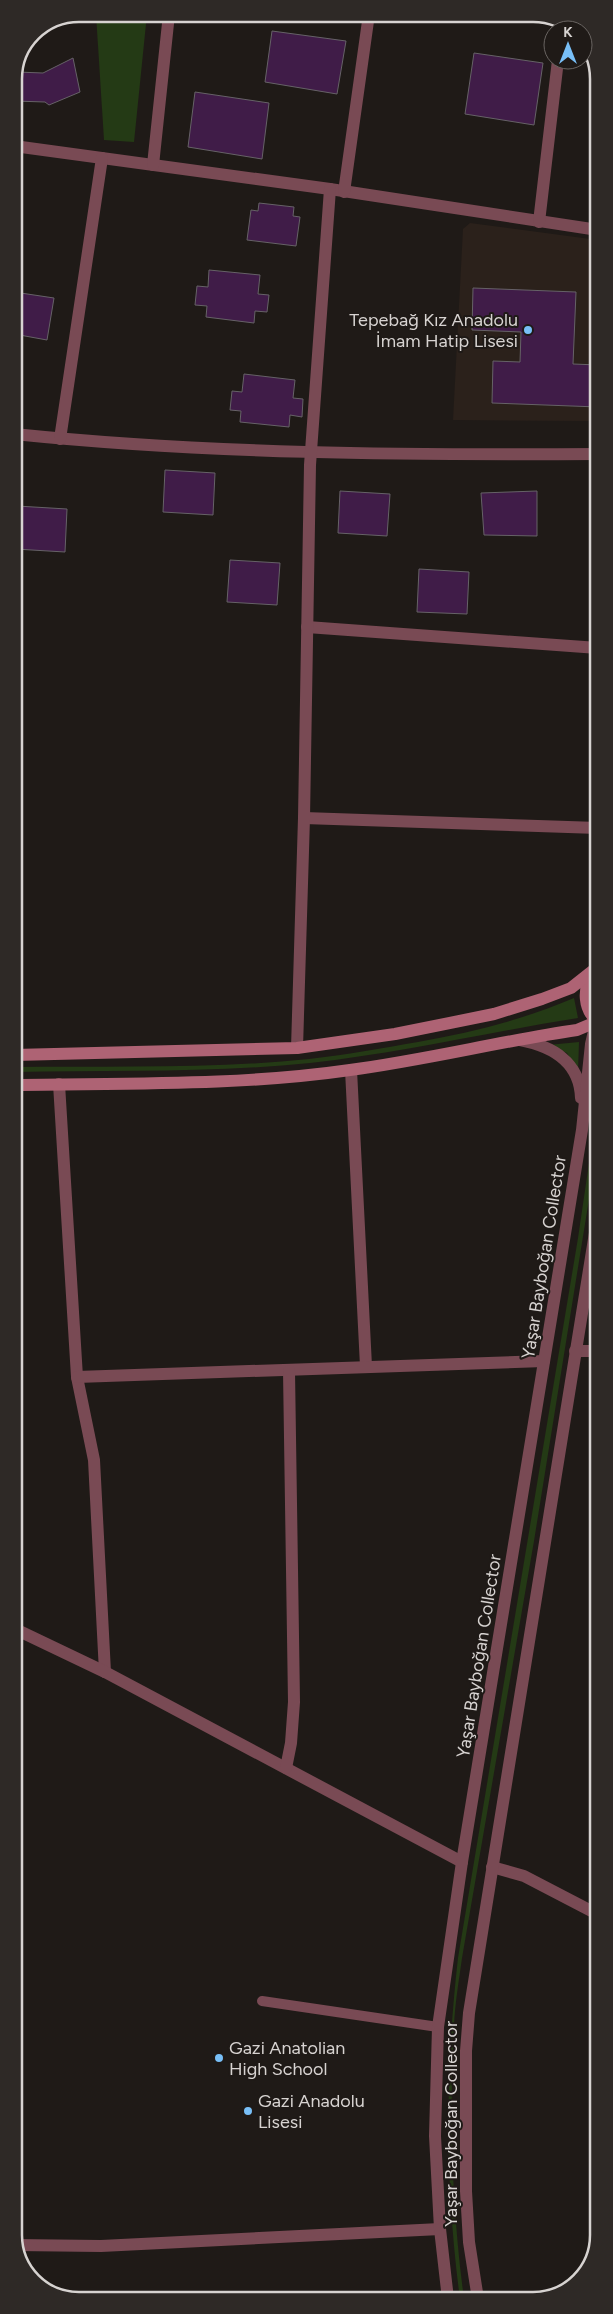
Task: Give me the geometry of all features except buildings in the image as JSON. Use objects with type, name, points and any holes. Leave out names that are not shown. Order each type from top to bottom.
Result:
[{"type":"main road","points":[[22,1055],[297,1048],[395,1034],[494,1014],[571,988],[590,973]]},
{"type":"main road","points":[[590,978],[585,990],[586,1002],[590,1013]]},
{"type":"main road","points":[[22,1084],[281,1078],[351,1070],[515,1039],[577,1030],[590,1025]]},
{"type":"street","points":[[153,165],[168,22]]},
{"type":"street","points":[[344,192],[368,23]]},
{"type":"street","points":[[539,222],[557,70]]},
{"type":"street","points":[[22,147],[590,229]]},
{"type":"street","points":[[60,439],[102,158]]},
{"type":"street","points":[[297,1048],[304,818],[311,453],[330,190]]},
{"type":"street","points":[[22,435],[60,439],[311,453],[590,454]]},
{"type":"street","points":[[307,627],[590,647]]},
{"type":"street","points":[[304,818],[590,828]]},
{"type":"street","points":[[515,1039],[539,1044],[566,1060],[580,1083],[582,1130]]},
{"type":"street","name":"Yaşar Bayboğan Collector","points":[[447,2292],[440,2229],[435,2136],[438,2027],[462,1862],[582,1130],[590,1044]]},
{"type":"street","points":[[351,1070],[366,1366]]},
{"type":"street","points":[[59,1084],[77,1377],[94,1460],[105,1672]]},
{"type":"street","name":"Yaşar Bayboğan Collector","points":[[477,2292],[469,2242],[466,2191],[466,2051],[469,2012],[590,1262]]},
{"type":"street","points":[[575,1351],[590,1351]]},
{"type":"street","points":[[77,1377],[544,1361]]},
{"type":"street","points":[[286,1768],[294,1702],[290,1371]]},
{"type":"street","points":[[22,1632],[105,1672],[462,1862]]},
{"type":"street","points":[[492,1867],[524,1876],[590,1911]]},
{"type":"street","points":[[24,2245],[101,2246],[440,2229]]},
{"type":"lane","points":[[262,2001],[438,2027]]},
{"type":"shaded area","name":"Tepebağ Kız Anadolu İmam Hatip Lisesi","points":[[470,223],[590,239],[590,421],[453,420],[463,229]]},
{"type":"green space","points":[[97,22],[146,22],[134,142],[104,140]]},
{"type":"green space","points":[[574,998],[578,1018],[344,1059],[236,1068],[22,1072],[22,1067],[199,1066],[323,1057],[458,1034],[516,1019]]},
{"type":"green space","points":[[579,1042],[578,1071],[567,1053],[548,1045]]},
{"type":"green space","points":[[590,1156],[590,1193],[534,1541],[456,2000],[452,2129],[454,2197],[463,2292],[459,2292],[449,2171],[448,2128],[451,2043],[458,1958]]},
{"type":"place","name":"Tepebağ Kız Anadolu İmam Hatip Lisesi","points":[[528,330]]},
{"type":"place","name":"Gazi Anatolian High School","points":[[219,2058]]},
{"type":"place","name":"Gazi Anadolu Lisesi","points":[[248,2111]]}]
